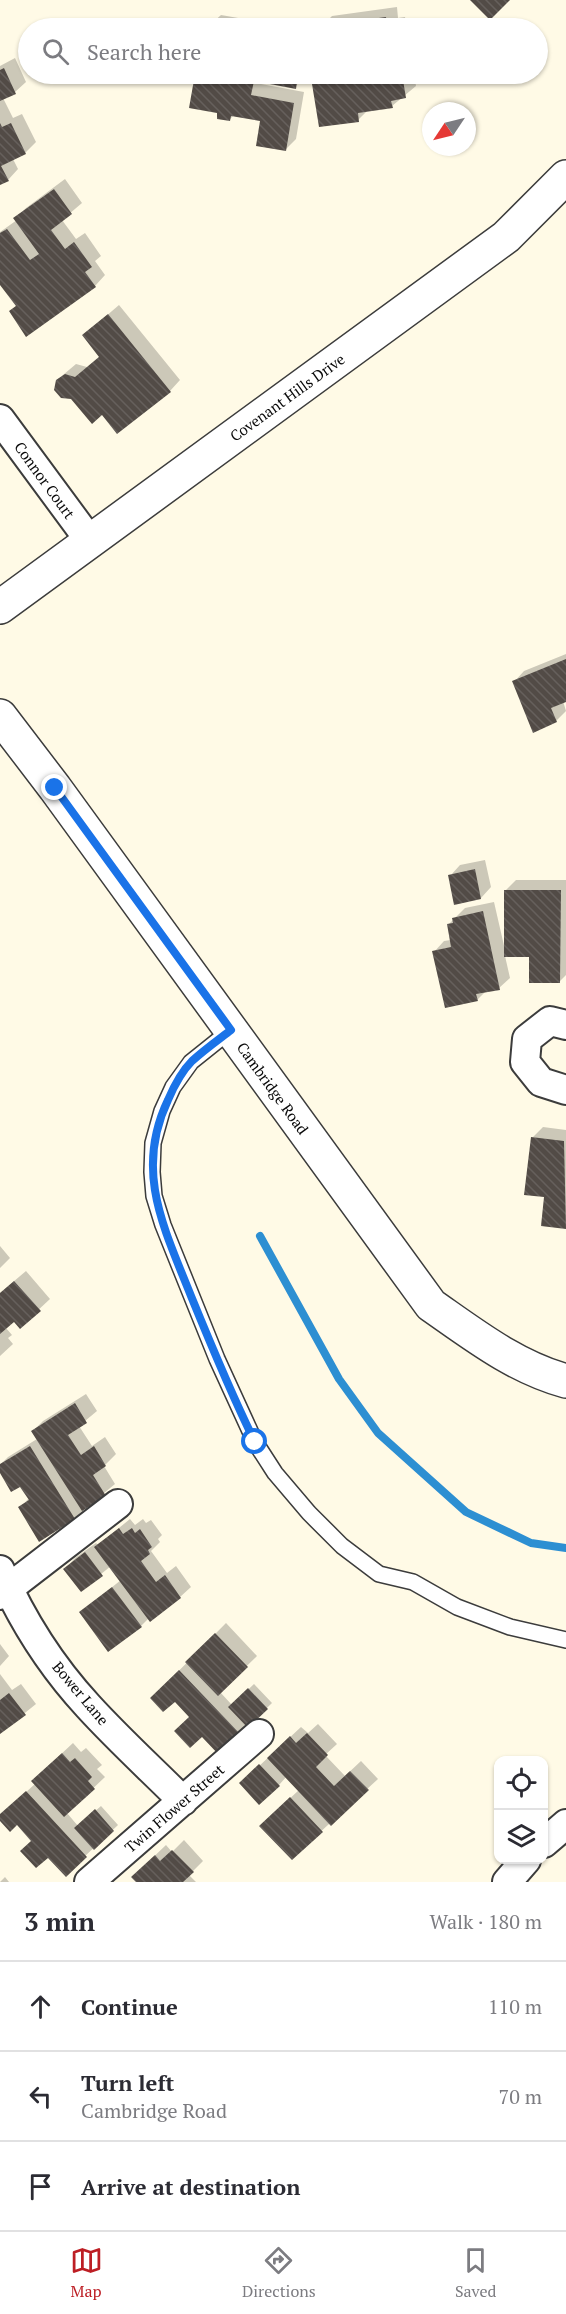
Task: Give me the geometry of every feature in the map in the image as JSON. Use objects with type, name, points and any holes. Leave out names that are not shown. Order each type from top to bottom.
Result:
[{"type":"street","name":"Covenant Hills Drive","points":[[0,607],[506,237],[566,177]]},
{"type":"street","name":"Connor Court","points":[[0,419],[90,541]]},
{"type":"street","name":"Cambridge Road","points":[[0,716],[431,1305],[498,1352],[549,1377],[566,1381]]},
{"type":"street","points":[[566,1025],[550,1021],[527,1040],[525,1062],[541,1082],[566,1090]]},
{"type":"street","points":[[3,1584],[118,1504]]},
{"type":"street","name":"Bower Lane","points":[[3,1584],[43,1647],[86,1704],[183,1801]]},
{"type":"street","name":"Twin Flower Street","points":[[89,1882],[259,1734]]},
{"type":"street","points":[[548,1839],[566,1824]]},
{"type":"street","points":[[507,1882],[523,1864]]},
{"type":"lane","points":[[231,1030],[191,1062],[174,1087],[162,1111],[153,1143],[152,1172],[154,1196],[163,1225],[217,1359],[255,1442],[275,1473],[309,1513],[342,1546],[379,1574],[413,1582],[457,1607],[510,1627],[566,1640]]},
{"type":"building","points":[[470,0],[510,0],[492,18],[488,18]]},
{"type":"building","points":[[4,68],[16,94],[0,101],[0,70]]},
{"type":"building","points":[[193,84],[253,84],[251,95],[294,103],[286,151],[256,146],[260,121],[231,116],[230,121],[217,119],[217,113],[189,108]]},
{"type":"building","points":[[270,84],[297,84],[296,89]]},
{"type":"building","points":[[312,84],[404,84],[406,98],[391,101],[393,108],[358,113],[359,122],[319,127]]},
{"type":"building","points":[[0,123],[2,127],[11,123],[26,154],[1,166],[9,181],[0,185]]},
{"type":"building","points":[[54,189],[72,214],[51,230],[65,249],[74,242],[92,267],[85,272],[96,287],[26,337],[9,311],[16,306],[0,285],[0,233],[7,229],[30,260],[39,254],[13,218]]},
{"type":"building","points":[[108,314],[171,392],[117,434],[102,415],[92,424],[71,399],[61,398],[54,390],[56,380],[65,374],[75,377],[99,357],[82,335]]},
{"type":"building","points":[[566,659],[566,702],[551,708],[557,722],[533,733],[512,681]]},
{"type":"building","points":[[475,869],[481,899],[454,905],[448,875]]},
{"type":"building","points":[[504,890],[561,890],[560,983],[529,983],[529,957],[504,957]]},
{"type":"building","points":[[483,911],[500,990],[476,994],[478,1001],[445,1008],[432,951],[451,947],[447,924],[453,923],[452,918]]},
{"type":"building","points":[[531,1137],[564,1141],[566,1229],[541,1226],[544,1197],[524,1195]]},
{"type":"building","points":[[14,1281],[41,1311],[20,1329],[14,1322],[0,1334],[0,1293]]},
{"type":"building","points":[[75,1403],[87,1423],[68,1435],[81,1455],[94,1446],[106,1466],[93,1475],[106,1496],[82,1511],[31,1431]]},
{"type":"building","points":[[30,1446],[75,1519],[39,1542],[18,1507],[29,1500],[20,1487],[11,1492],[0,1473],[0,1464]]},
{"type":"building","points":[[119,1528],[123,1534],[132,1528],[135,1533],[140,1529],[152,1547],[148,1550],[150,1554],[141,1561],[156,1582],[165,1575],[181,1598],[150,1622],[94,1547]]},
{"type":"building","points":[[85,1552],[103,1576],[81,1592],[63,1569]]},
{"type":"building","points":[[112,1587],[142,1627],[108,1652],[79,1612]]},
{"type":"building","points":[[215,1633],[248,1667],[218,1696],[185,1662]]},
{"type":"building","points":[[179,1670],[241,1735],[220,1756],[202,1737],[190,1748],[174,1731],[189,1717],[175,1702],[163,1712],[150,1698]]},
{"type":"building","points":[[248,1688],[268,1709],[248,1728],[228,1707]]},
{"type":"building","points":[[9,1693],[26,1715],[0,1734],[0,1700]]},
{"type":"building","points":[[307,1733],[328,1755],[316,1767],[334,1786],[350,1771],[369,1790],[331,1826],[267,1758],[290,1736],[296,1743]]},
{"type":"building","points":[[62,1753],[70,1762],[75,1758],[92,1777],[88,1781],[95,1789],[64,1817],[31,1781]]},
{"type":"building","points":[[259,1764],[280,1786],[259,1805],[239,1783]]},
{"type":"building","points":[[26,1791],[87,1857],[66,1877],[48,1858],[36,1868],[20,1851],[31,1841],[17,1825],[10,1832],[0,1821],[0,1814]]},
{"type":"building","points":[[290,1797],[323,1832],[292,1860],[259,1826]]},
{"type":"building","points":[[95,1809],[114,1831],[94,1850],[74,1828]]},
{"type":"building","points":[[172,1850],[194,1872],[183,1882],[136,1882],[131,1877],[155,1855],[160,1861]]},
{"type":"waterway","points":[[260,1236],[339,1379],[378,1433],[466,1512],[531,1543],[566,1548]]},
{"type":"route","points":[[55,788],[231,1030],[191,1062],[174,1087],[162,1111],[153,1143],[152,1172],[154,1196],[163,1225],[217,1359],[255,1442]]}]
